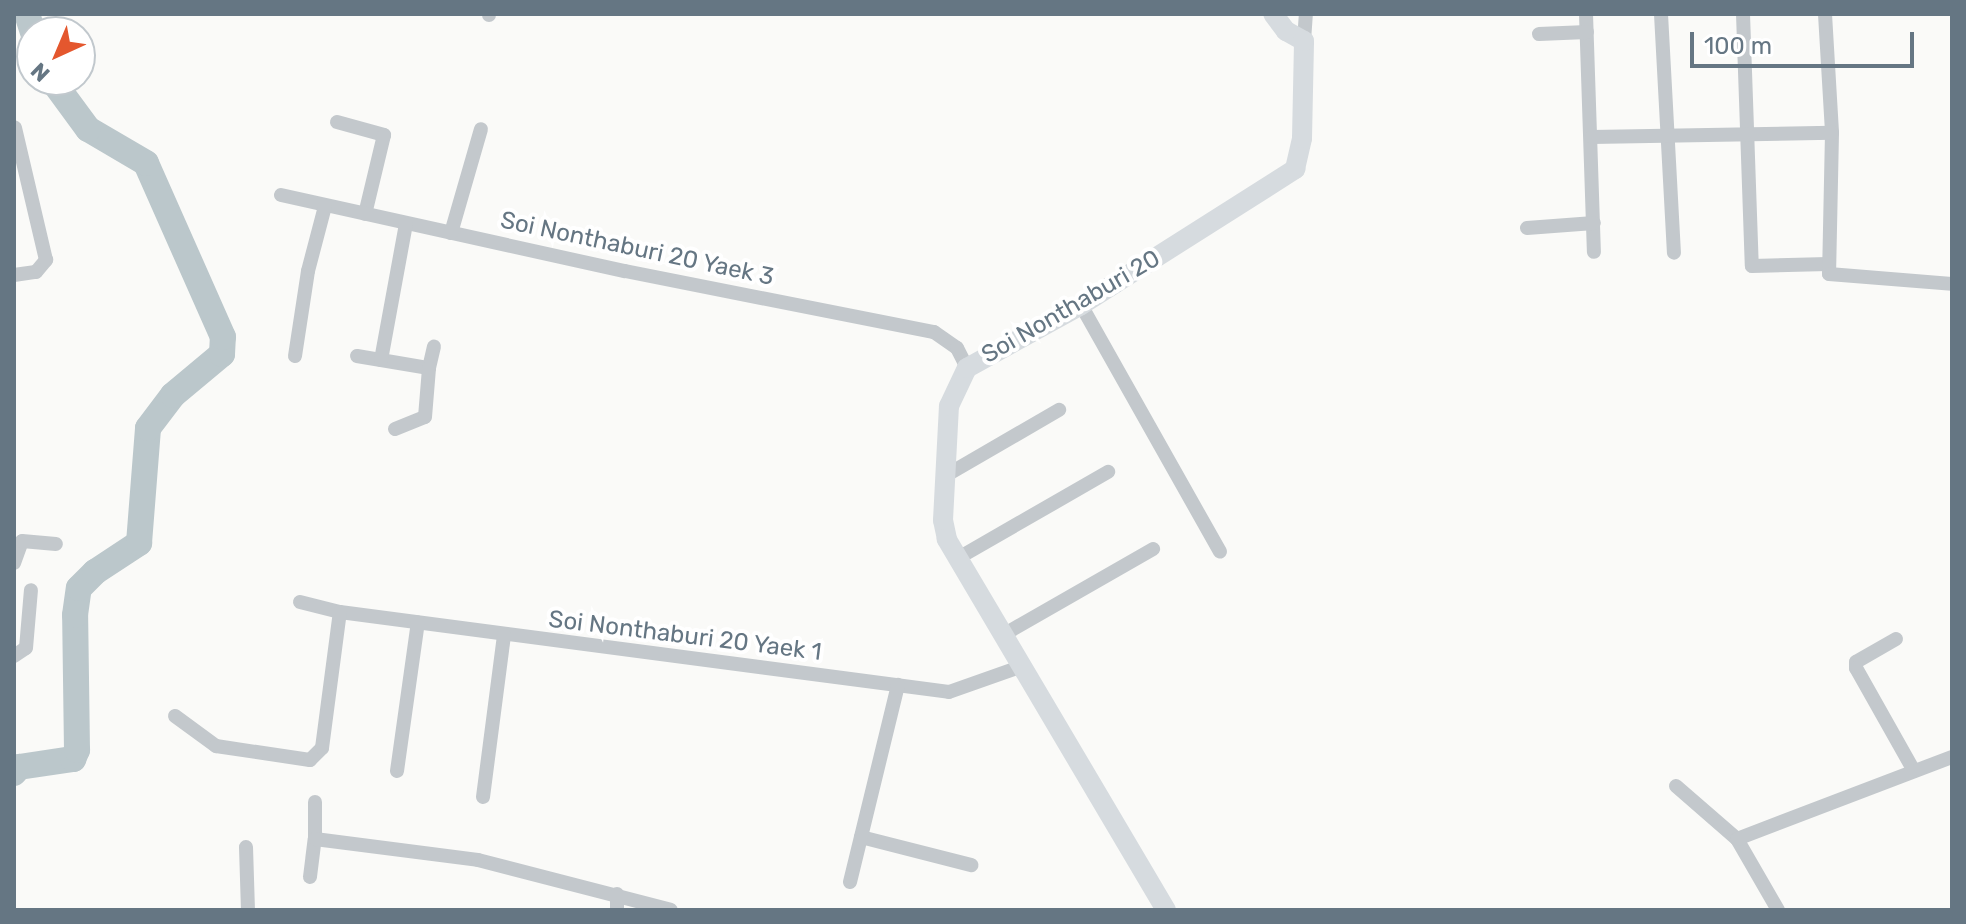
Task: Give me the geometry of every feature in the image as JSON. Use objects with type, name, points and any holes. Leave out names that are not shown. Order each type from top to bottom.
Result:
[{"type":"street","points":[[1273,14],[1286,31],[1304,41],[1306,14]]},
{"type":"street","points":[[1586,14],[1594,252]]},
{"type":"street","points":[[1661,14],[1674,253]]},
{"type":"street","points":[[1743,14],[1744,132],[1752,266],[1828,264]]},
{"type":"street","points":[[1825,14],[1832,133],[1828,264],[1832,277],[1952,284]]},
{"type":"street","points":[[1539,34],[1587,32]]},
{"type":"street","name":"Soi Nonthaburi 20","points":[[1166,910],[1020,667],[943,530],[949,406],[967,368],[1081,305],[1295,169],[1300,160],[1304,41]]},
{"type":"street","points":[[337,122],[384,135],[365,214]]},
{"type":"street","points":[[14,275],[36,272],[46,260],[15,128]]},
{"type":"street","points":[[451,233],[481,129]]},
{"type":"street","points":[[1592,137],[1744,132],[1832,133]]},
{"type":"street","name":"Soi Nonthaburi 20 Yaek 3","points":[[281,195],[406,224],[934,332],[957,348],[967,368]]},
{"type":"street","points":[[295,356],[308,271],[325,206]]},
{"type":"street","points":[[1527,228],[1594,223]]},
{"type":"street","points":[[381,360],[406,224]]},
{"type":"street","points":[[1081,305],[1220,552]]},
{"type":"street","points":[[395,429],[425,417],[434,347]]},
{"type":"street","points":[[357,356],[429,368]]},
{"type":"street","points":[[945,476],[1059,410]]},
{"type":"street","points":[[960,557],[1108,472]]},
{"type":"street","points":[[14,563],[22,541],[56,544]]},
{"type":"street","points":[[1003,635],[1153,549]]},
{"type":"street","points":[[14,656],[26,648],[31,590]]},
{"type":"street","name":"Soi Nonthaburi 20 Yaek 1","points":[[300,602],[340,612],[504,635],[949,692],[1020,667]]},
{"type":"street","points":[[175,716],[216,746],[310,760],[322,748],[340,612]]},
{"type":"street","points":[[397,771],[418,622]]},
{"type":"street","points":[[483,797],[504,635]]},
{"type":"street","points":[[1896,639],[1856,662],[1856,668],[1914,771]]},
{"type":"street","points":[[850,882],[898,685]]},
{"type":"street","points":[[1737,839],[1952,757]]},
{"type":"street","points":[[1676,786],[1737,839],[1778,910]]},
{"type":"street","points":[[310,877],[315,839],[315,802]]},
{"type":"street","points":[[861,837],[971,865]]},
{"type":"street","points":[[315,839],[478,860],[671,910]]},
{"type":"street","points":[[246,847],[248,910]]},
{"type":"street","points":[[617,894],[617,910]]},
{"type":"waterway","points":[[14,773],[19,767],[73,759],[77,750],[75,615],[79,588],[95,572],[139,543],[148,428],[173,395],[222,354],[223,337],[146,163],[88,129],[64,96]]}]
